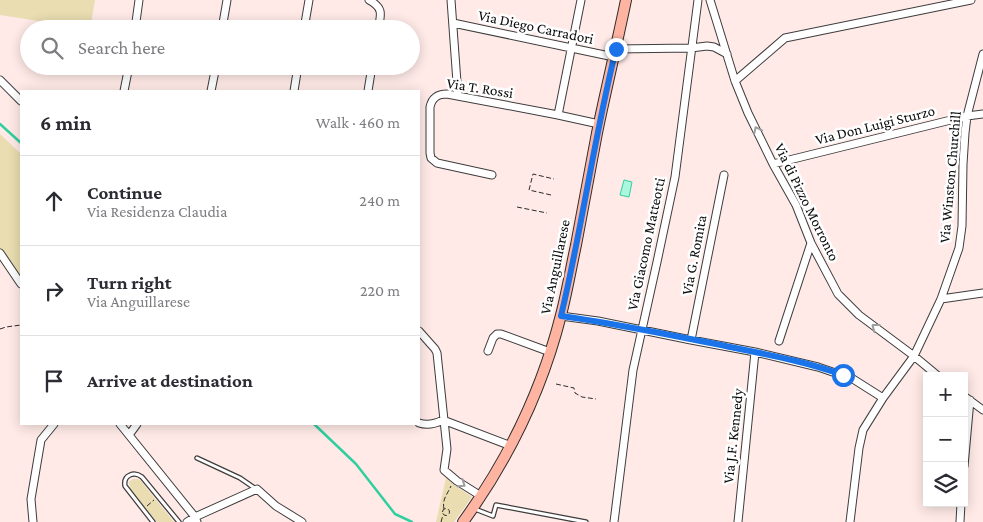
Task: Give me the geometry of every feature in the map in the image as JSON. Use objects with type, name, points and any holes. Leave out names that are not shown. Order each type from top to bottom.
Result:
[{"type":"main road","name":"Via Anguillarese","points":[[463,522],[511,446],[527,412],[550,352],[567,289],[599,124],[626,0]]},
{"type":"street","points":[[136,20],[139,0]]},
{"type":"street","points":[[224,20],[227,0]]},
{"type":"street","points":[[306,20],[309,0]]},
{"type":"street","points":[[370,0],[380,8],[380,20]]},
{"type":"street","points":[[451,0],[458,96]]},
{"type":"street","points":[[558,115],[581,0]]},
{"type":"street","name":"Via Giacomo Matteotti","points":[[614,522],[633,370],[675,177],[698,0]]},
{"type":"street","name":"Via di Pizzo Morronto","points":[[710,0],[735,81],[748,113],[796,205],[810,243],[838,294],[860,316],[933,372]]},
{"type":"street","points":[[735,81],[785,38],[969,0]]},
{"type":"street","name":"Via Diego Carradori","points":[[453,23],[571,48],[615,53],[707,46],[726,54]]},
{"type":"street","name":"Via Winston Churchill","points":[[850,522],[863,430],[914,356],[942,299],[959,248],[962,226],[963,164],[967,116],[983,54]]},
{"type":"street","points":[[124,90],[127,75]]},
{"type":"street","points":[[211,90],[214,75]]},
{"type":"street","points":[[294,90],[297,75]]},
{"type":"street","points":[[368,90],[371,75]]},
{"type":"street","points":[[0,80],[20,99]]},
{"type":"street","name":"Via T. Rossi","points":[[492,175],[437,163],[431,158],[430,107],[436,96],[440,94],[458,96],[599,124]]},
{"type":"street","name":"Via Don Luigi Sturzo","points":[[773,164],[967,116],[983,114]]},
{"type":"street","name":"Via G. Romita","points":[[691,340],[724,175]]},
{"type":"street","points":[[779,340],[810,243]]},
{"type":"street","points":[[0,253],[20,283]]},
{"type":"street","points":[[942,299],[983,293]]},
{"type":"street","points":[[561,316],[598,321],[755,352],[832,371],[852,379],[884,398]]},
{"type":"street","points":[[420,332],[437,353],[447,448],[444,470],[481,496]]},
{"type":"street","points":[[488,351],[493,338],[497,334],[501,334],[550,352]]},
{"type":"street","name":"Via J.F. Kennedy","points":[[738,522],[755,352]]},
{"type":"street","points":[[968,399],[983,410]]},
{"type":"street","points":[[964,462],[966,417]]},
{"type":"street","points":[[420,423],[433,425],[443,420],[511,446]]},
{"type":"street","points":[[33,522],[31,499],[41,440],[53,425]]},
{"type":"street","points":[[121,425],[196,519]]},
{"type":"street","points":[[129,435],[136,425]]},
{"type":"street","points":[[187,522],[256,489],[276,506],[302,522]]},
{"type":"street","points":[[960,522],[961,507]]},
{"type":"lane","points":[[197,458],[240,478],[256,489]]},
{"type":"lane","points":[[153,522],[125,486],[124,482],[127,476],[139,475],[179,522]]},
{"type":"lane","points":[[473,508],[493,516],[496,505],[586,522]]},
{"type":"path","points":[[551,195],[529,190],[532,174],[554,179]]},
{"type":"path","points":[[517,207],[547,213]]},
{"type":"path","points":[[0,329],[20,325]]},
{"type":"path","points":[[556,384],[574,388],[574,392],[579,396],[596,399]]},
{"type":"path","points":[[441,522],[444,496],[452,485],[453,478]]},
{"type":"path","points":[[142,509],[158,497]]},
{"type":"path","points":[[443,514],[447,516],[450,512],[448,508],[444,509]]},
{"type":"shaded area","points":[[0,0],[95,0],[92,20],[32,20],[0,15]]},
{"type":"shaded area","points":[[0,134],[20,153],[20,286],[0,256]]},
{"type":"shaded area","points":[[624,180],[632,182],[629,197],[620,195]]},
{"type":"shaded area","points":[[446,478],[472,497],[454,522],[436,522]]},
{"type":"shaded area","points":[[133,479],[141,481],[174,522],[157,522],[130,489],[129,482]]},
{"type":"waterway","points":[[0,124],[20,142]]},
{"type":"waterway","points":[[315,425],[356,464],[395,514],[412,522]]},
{"type":"route","points":[[616,49],[599,124],[561,316],[598,321],[755,352],[793,360],[843,375]]}]
